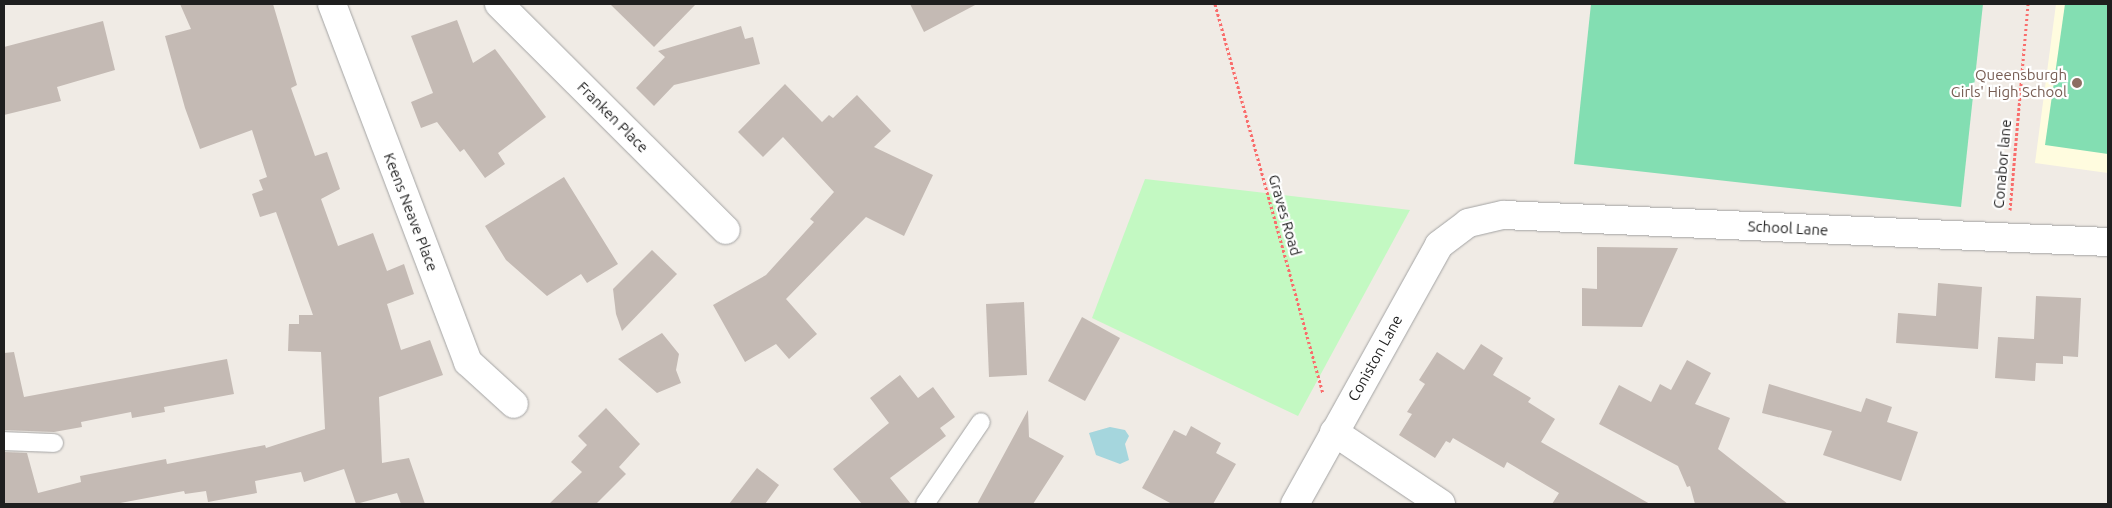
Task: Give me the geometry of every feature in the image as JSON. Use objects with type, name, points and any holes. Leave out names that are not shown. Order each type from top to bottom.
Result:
[{"type":"street","name":"Keens Neave Place","points":[[332,4],[468,362],[514,404]]},
{"type":"street","name":"Franken Place","points":[[499,4],[726,230]]},
{"type":"street","name":"School Lane","points":[[1468,222],[1504,215],[2108,242]]},
{"type":"street","name":"Coniston Lane","points":[[1295,504],[1440,245],[1468,222]]},
{"type":"street","points":[[1334,432],[1441,504]]},
{"type":"lane","points":[[926,504],[982,422]]},
{"type":"lane","points":[[4,441],[54,443]]},
{"type":"path","name":"Graves Road","points":[[1215,4],[1334,432]]},
{"type":"path","name":"Conabor lane","points":[[2007,237],[2028,4]]},
{"type":"shaded area","name":"Queensburgh Girls' High School","points":[[2056,4],[2108,4],[2108,173],[2035,163]]},
{"type":"green space","points":[[1591,4],[1983,4],[1961,207],[1574,164]]},
{"type":"green space","name":"Queensburgh Girls' High School","points":[[2065,4],[2108,4],[2108,154],[2045,145]]},
{"type":"green space","points":[[1145,179],[1410,210],[1298,416],[1092,318]]},
{"type":"water","points":[[1110,427],[1125,430],[1129,436],[1125,444],[1129,460],[1120,464],[1096,455],[1089,433]]},
{"type":"building","points":[[180,4],[273,4],[297,85],[291,88],[315,156],[327,152],[340,189],[321,199],[338,246],[373,233],[387,271],[404,264],[414,294],[387,304],[401,350],[430,340],[443,375],[379,397],[382,463],[409,458],[425,504],[401,504],[397,493],[356,504],[344,469],[304,482],[301,472],[255,481],[257,493],[208,502],[206,491],[185,494],[184,491],[115,504],[4,504],[4,452],[27,453],[38,493],[81,482],[80,476],[166,459],[167,464],[265,445],[266,448],[325,429],[321,352],[288,351],[289,324],[299,324],[299,315],[313,315],[276,212],[260,217],[252,194],[263,190],[259,180],[267,177],[252,130],[200,149],[185,108],[165,36],[191,29]]},
{"type":"building","points":[[610,4],[696,4],[654,47]]},
{"type":"building","points":[[910,4],[977,4],[924,32]]},
{"type":"building","points":[[457,20],[473,63],[495,49],[546,117],[498,153],[505,164],[485,178],[464,149],[460,152],[437,122],[421,128],[411,102],[433,93],[411,36]]},
{"type":"building","points":[[103,21],[115,70],[57,87],[61,101],[4,115],[4,47]]},
{"type":"building","points":[[741,26],[745,39],[753,37],[760,64],[674,85],[654,106],[636,88],[665,57],[658,51]]},
{"type":"building","points":[[785,84],[822,122],[829,115],[833,118],[857,95],[891,131],[874,147],[933,175],[904,236],[866,217],[786,299],[817,334],[789,359],[776,344],[745,362],[713,305],[766,275],[814,222],[810,219],[834,192],[783,137],[763,157],[738,132]]},
{"type":"building","points":[[564,177],[618,264],[587,283],[581,274],[547,296],[506,260],[485,226]]},
{"type":"building","points":[[1597,247],[1678,248],[1642,327],[1582,326],[1582,288],[1597,289]]},
{"type":"building","points":[[652,250],[677,274],[622,331],[616,314],[613,289]]},
{"type":"building","points":[[1938,283],[1982,287],[1978,349],[1896,343],[1898,313],[1936,316]]},
{"type":"building","points":[[2036,296],[2081,298],[2078,357],[2063,356],[2063,364],[2036,363],[2035,381],[1995,378],[1998,337],[2034,339]]},
{"type":"building","points":[[1024,302],[1027,375],[989,377],[986,304]]},
{"type":"building","points":[[1082,317],[1120,338],[1085,401],[1048,381]]},
{"type":"building","points":[[662,333],[679,354],[676,370],[681,383],[657,393],[618,359]]},
{"type":"building","points":[[1481,344],[1503,358],[1493,375],[1531,398],[1528,402],[1555,419],[1541,442],[1650,504],[1552,504],[1559,493],[1507,462],[1504,468],[1453,438],[1450,443],[1446,441],[1435,458],[1399,435],[1412,414],[1407,412],[1425,384],[1419,380],[1437,352],[1464,370]]},
{"type":"building","points":[[14,352],[24,397],[227,359],[234,394],[164,407],[165,412],[132,418],[131,412],[81,422],[82,427],[54,432],[4,430],[4,353]]},
{"type":"building","points":[[1687,360],[1711,373],[1695,404],[1730,418],[1718,449],[1788,504],[1695,504],[1690,486],[1687,487],[1678,466],[1599,424],[1619,385],[1651,402],[1660,384],[1671,390]]},
{"type":"building","points":[[900,375],[918,398],[933,387],[955,417],[940,428],[946,436],[890,478],[911,504],[862,504],[833,469],[889,423],[870,398]]},
{"type":"building","points":[[1769,384],[1861,412],[1866,398],[1892,407],[1887,422],[1918,432],[1901,481],[1823,455],[1832,431],[1762,413]]},
{"type":"building","points":[[606,408],[640,444],[619,467],[626,474],[596,504],[549,504],[582,472],[571,462],[587,445],[578,436]]},
{"type":"building","points":[[1028,410],[1029,437],[1064,456],[1033,504],[977,504]]},
{"type":"building","points":[[1191,426],[1221,443],[1216,453],[1236,464],[1213,504],[1172,504],[1142,488],[1174,430],[1186,436]]},
{"type":"building","points":[[757,468],[779,485],[765,504],[729,504]]},
{"type":"place","name":"Queensburgh Girls' High School","points":[[2077,83]]}]
